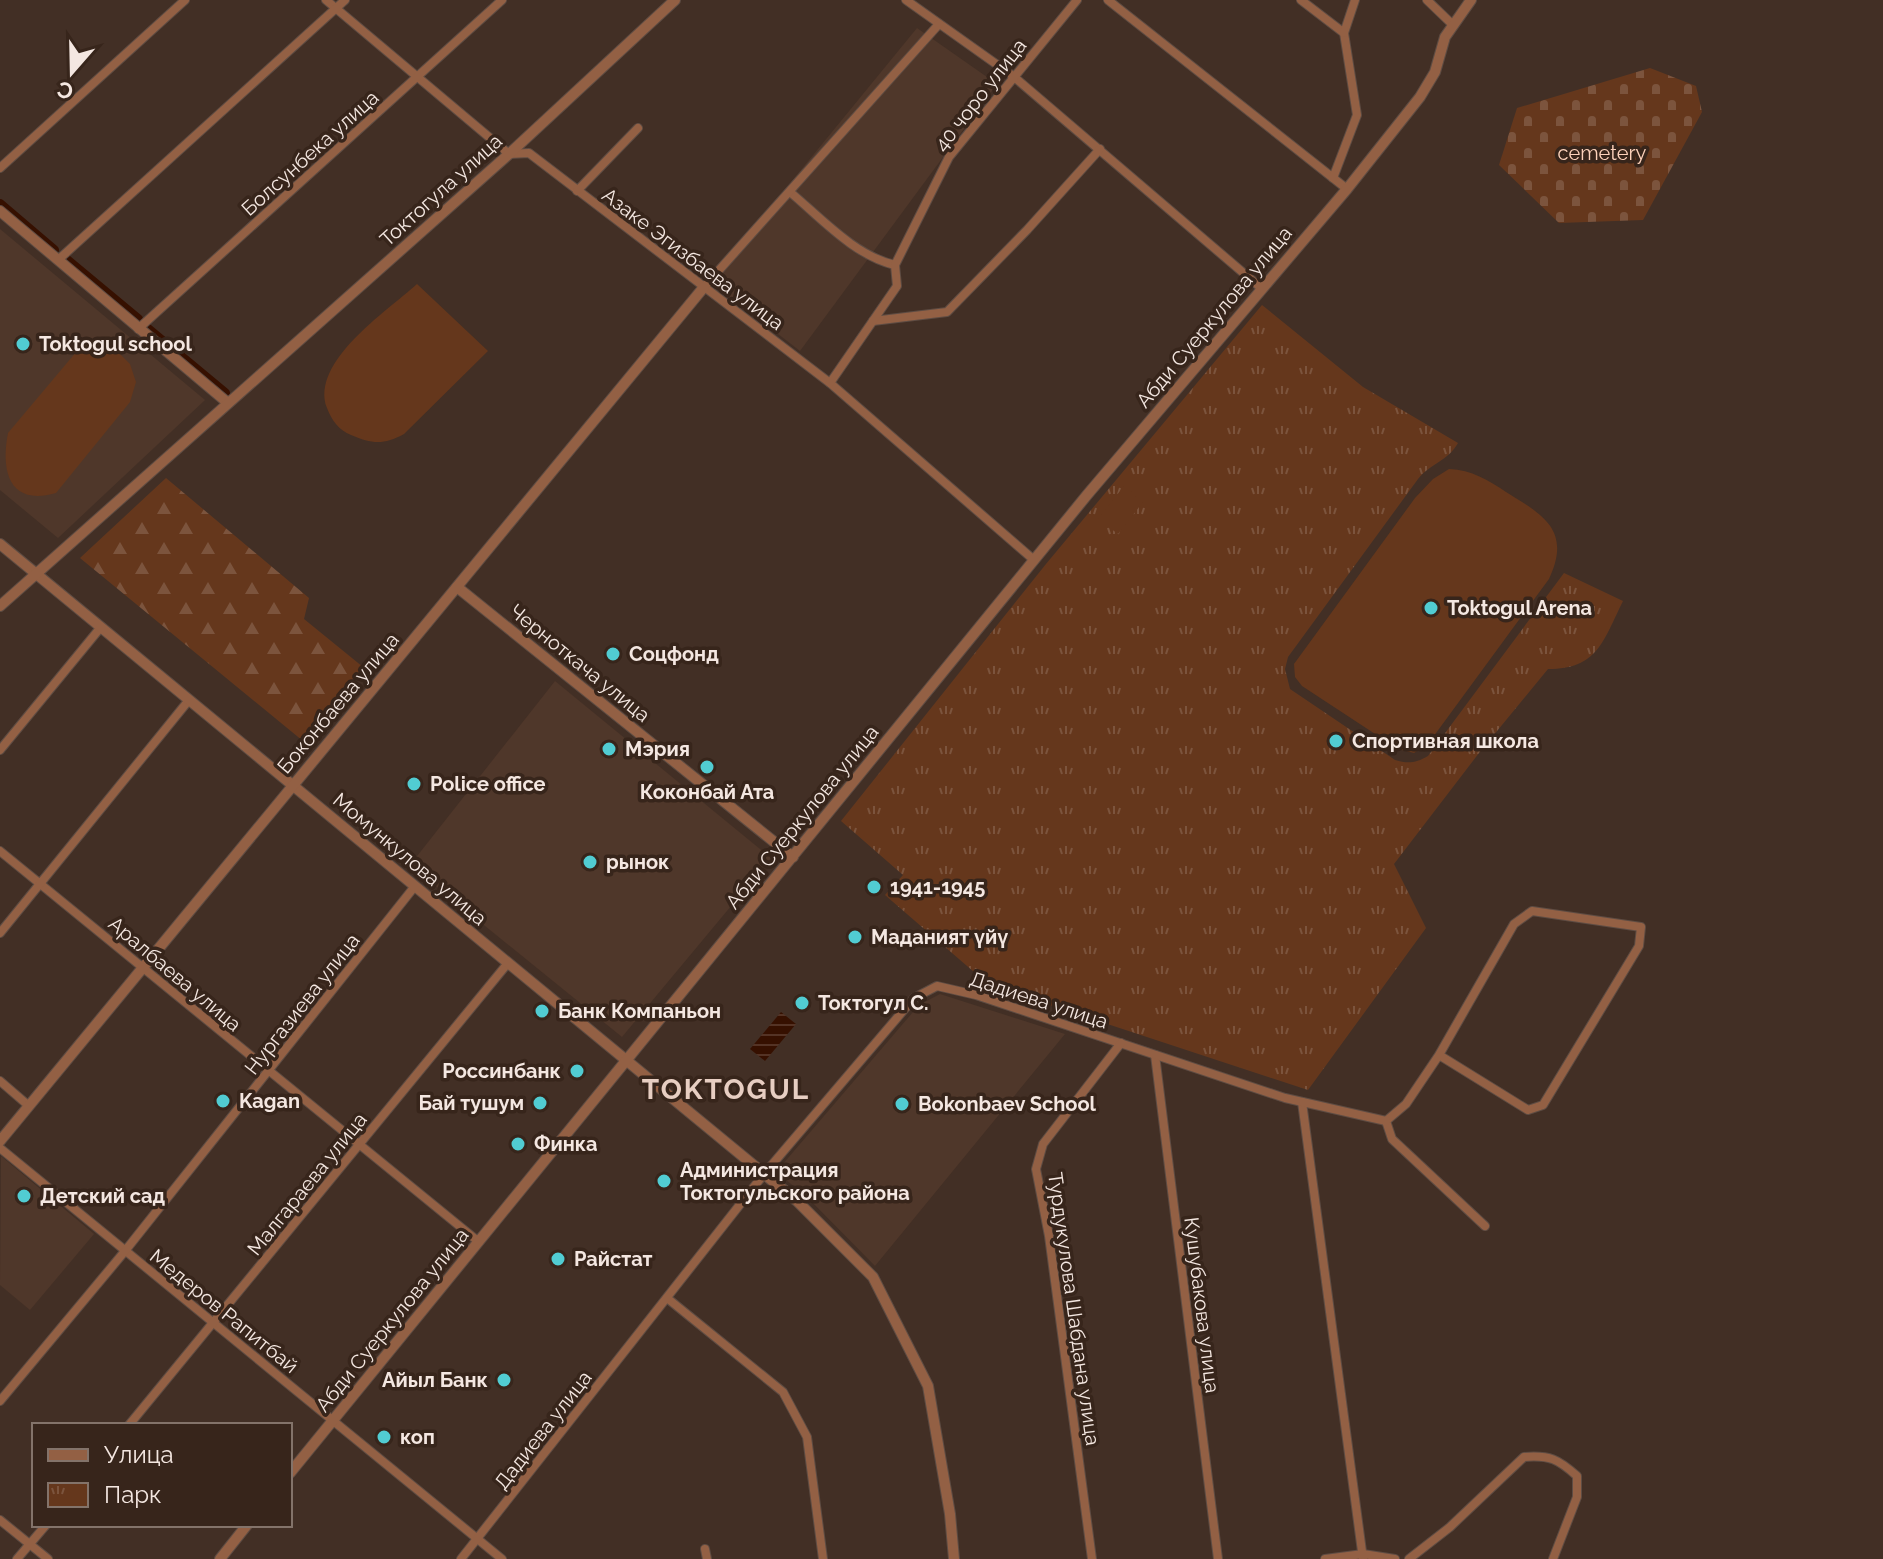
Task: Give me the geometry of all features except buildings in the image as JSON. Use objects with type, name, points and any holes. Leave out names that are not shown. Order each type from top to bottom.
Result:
[{"type":"street","points":[[0,168],[185,0]]},
{"type":"street","name":"Азаке Эгизбаева улица","points":[[326,0],[509,154],[529,153],[830,383],[1034,560]]},
{"type":"street","points":[[58,260],[345,0]]},
{"type":"street","name":"Болсунбека улица","points":[[138,329],[502,0]]},
{"type":"street","name":"Токтогула улица","points":[[0,606],[509,154],[675,0]]},
{"type":"street","points":[[906,0],[1013,76],[1261,288]]},
{"type":"street","name":"40 чоро улица","points":[[830,383],[897,286],[895,265],[949,157],[1077,0]]},
{"type":"street","points":[[1108,0],[1347,189]]},
{"type":"street","points":[[1301,0],[1344,33]]},
{"type":"street","points":[[1333,178],[1357,115],[1344,33],[1355,0]]},
{"type":"street","points":[[1427,0],[1456,22],[1463,0]]},
{"type":"street","name":"Абди Суеркулова улица","points":[[292,1471],[1034,560],[1347,189],[1420,97],[1435,72],[1445,37],[1471,0]]},
{"type":"street","points":[[704,287],[939,24]]},
{"type":"street","points":[[577,191],[638,128]]},
{"type":"street","points":[[873,321],[947,312],[1100,149]]},
{"type":"street","points":[[790,192],[854,245],[882,262],[895,265]]},
{"type":"street","points":[[0,211],[228,403]]},
{"type":"street","name":"Боконбаева улица","points":[[0,1141],[704,287]]},
{"type":"street","name":"Момункулова улица","points":[[0,544],[797,1201],[873,1277],[928,1386],[950,1514],[954,1559]]},
{"type":"street","name":"Черноткача улица","points":[[457,587],[793,857]]},
{"type":"street","points":[[0,750],[101,627]]},
{"type":"street","points":[[0,933],[189,700]]},
{"type":"street","name":"Аралбаева улица","points":[[0,851],[479,1242]]},
{"type":"street","name":"Нургазиева улица","points":[[0,1401],[125,1251],[415,886]]},
{"type":"street","points":[[1439,1055],[1528,1110],[1543,1105],[1639,946],[1641,927],[1532,911],[1514,924],[1439,1055],[1406,1104],[1386,1121],[1392,1139],[1485,1226]]},
{"type":"street","name":"Малгараева улица","points":[[131,1423],[508,963]]},
{"type":"street","name":"Дадиева улица","points":[[461,1559],[764,1174],[914,998],[937,986],[976,995],[1302,1102],[1386,1121]]},
{"type":"street","name":"Турдукулова Шабдана улица","points":[[1092,1559],[1049,1236],[1036,1169],[1043,1144],[1121,1043]]},
{"type":"street","name":"Кушубакова улица","points":[[1155,1055],[1218,1559]]},
{"type":"street","points":[[0,1081],[29,1106]]},
{"type":"street","points":[[1302,1102],[1363,1557]]},
{"type":"street","name":"Медеров Рапитбай","points":[[0,1148],[502,1559]]},
{"type":"street","points":[[667,1298],[783,1392],[807,1437],[823,1559]]},
{"type":"street","points":[[1409,1559],[1450,1527],[1524,1457],[1542,1456],[1560,1461],[1577,1476],[1577,1497],[1553,1559]]},
{"type":"street","points":[[0,1520],[48,1559]]},
{"type":"street","points":[[17,1559],[44,1527]]},
{"type":"street","points":[[220,1559],[245,1527]]},
{"type":"street","points":[[705,1549],[707,1559]]},
{"type":"street","points":[[1325,1559],[1395,1559]]},
{"type":"shaded area","points":[[917,28],[997,84],[800,351],[710,281]]},
{"type":"shaded area","points":[[0,229],[205,400],[58,538],[0,490]]},
{"type":"shaded area","name":"рынок","points":[[555,681],[771,858],[622,1037],[410,865]]},
{"type":"shaded area","points":[[940,994],[1065,1034],[875,1266],[806,1196],[776,1172],[919,1005]]},
{"type":"shaded area","points":[[781,1012],[796,1024],[765,1061],[750,1049]]},
{"type":"shaded area","name":"Детский сад","points":[[1,1156],[94,1234],[30,1310],[0,1285]]},
{"type":"green space","name":"cemetery","points":[[1650,68],[1696,86],[1702,112],[1643,220],[1559,223],[1499,165],[1517,108]]},
{"type":"green space","points":[[417,284],[488,351],[404,434],[378,442],[351,435],[336,424],[327,408],[325,391],[330,373],[354,339]]},
{"type":"green space","points":[[1262,305],[1363,387],[1458,443],[1418,479],[1288,657],[1285,669],[1290,689],[1395,760],[1416,761],[1428,756],[1564,573],[1623,601],[1597,650],[1578,664],[1548,669],[1394,864],[1426,928],[1308,1090],[989,985],[885,895],[903,875],[841,821],[1046,564]]},
{"type":"green space","points":[[100,346],[118,352],[130,364],[136,382],[130,402],[56,493],[41,496],[19,491],[8,473],[8,433],[77,351]]},
{"type":"green space","name":"Toktogul Arena","points":[[1449,469],[1479,476],[1532,508],[1550,526],[1557,548],[1549,579],[1428,744],[1414,753],[1398,749],[1302,686],[1295,677],[1294,664],[1415,498],[1433,479]]},
{"type":"green space","points":[[166,478],[309,598],[304,619],[363,667],[303,741],[80,558]]},
{"type":"green space","points":[[1124,486],[1143,502],[1118,534],[1098,519]]},
{"type":"waterway","points":[[0,204],[54,250]]},
{"type":"waterway","points":[[67,260],[138,319]]},
{"type":"waterway","points":[[148,329],[225,393]]},
{"type":"place","name":"Toktogul school","points":[[23,344]]},
{"type":"place","name":"Toktogul Arena","points":[[1431,608]]},
{"type":"place","name":"Соцфонд","points":[[613,654]]},
{"type":"place","name":"Спортивная школа","points":[[1336,741]]},
{"type":"place","name":"Мэрия","points":[[609,749]]},
{"type":"place","name":"Коконбай Ата","points":[[707,767]]},
{"type":"place","name":"Police office","points":[[414,784]]},
{"type":"place","name":"рынок","points":[[590,862]]},
{"type":"place","name":"1941-1945","points":[[874,887]]},
{"type":"place","name":"Маданият үйү","points":[[855,937]]},
{"type":"place","name":"Токтогул С.","points":[[802,1003]]},
{"type":"place","name":"Банк Компаньон","points":[[542,1011]]},
{"type":"place","name":"Россинбанк","points":[[577,1071]]},
{"type":"place","name":"Kagan","points":[[223,1101]]},
{"type":"place","name":"Бай тушум","points":[[540,1103]]},
{"type":"place","name":"Bokonbaev School","points":[[902,1104]]},
{"type":"place","name":"Финка","points":[[518,1144]]},
{"type":"place","name":"Администрация Токтогульского района","points":[[664,1181]]},
{"type":"place","name":"Детский сад","points":[[24,1196]]},
{"type":"place","name":"Райстат","points":[[558,1259]]},
{"type":"place","name":"Айыл Банк","points":[[504,1380]]},
{"type":"place","name":"коп","points":[[384,1437]]},
{"type":"district","name":"TOKTOGUL","points":[[726,1089]]}]
